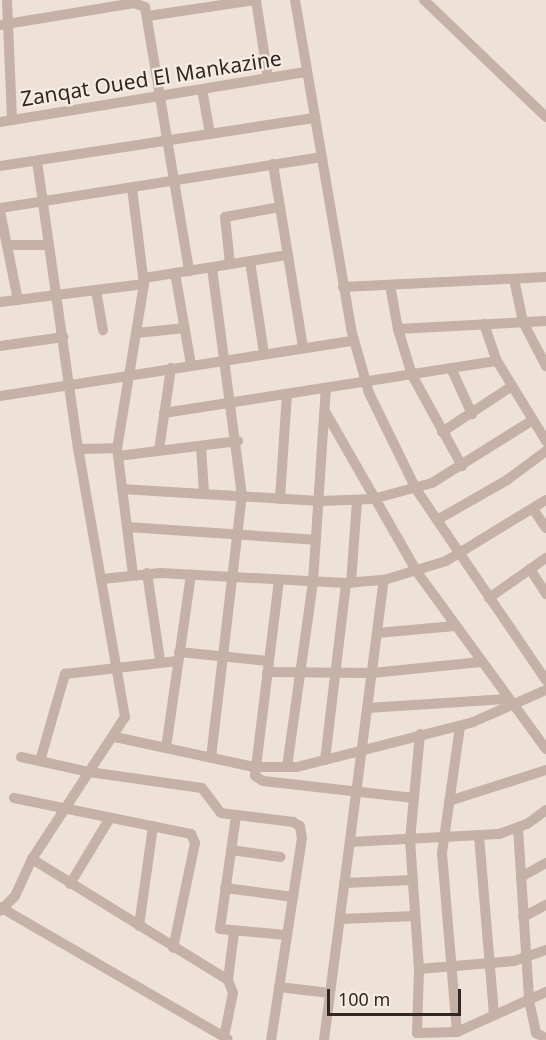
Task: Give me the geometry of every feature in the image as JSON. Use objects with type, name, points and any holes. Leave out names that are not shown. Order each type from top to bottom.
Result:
[{"type":"street","points":[[6,0],[4,25],[6,121]]},
{"type":"street","points":[[148,16],[188,5],[256,0],[268,78]]},
{"type":"street","points":[[295,0],[353,341],[366,382],[388,437],[416,489],[546,680]]},
{"type":"street","points":[[424,0],[546,117]]},
{"type":"street","points":[[4,25],[105,4],[139,3],[148,16],[189,271]]},
{"type":"street","name":"Zanqat Oued El Mankazine","points":[[6,121],[307,72]]},
{"type":"street","points":[[202,89],[210,134]]},
{"type":"street","points":[[0,166],[315,118]]},
{"type":"street","points":[[18,300],[0,210],[43,200],[322,157]]},
{"type":"street","points":[[37,162],[78,449],[125,717],[115,737],[89,772],[33,859],[15,896],[1,909],[227,1038],[233,993],[228,980],[234,932]]},
{"type":"street","points":[[273,164],[303,348]]},
{"type":"street","points":[[132,188],[144,281],[117,452],[132,574]]},
{"type":"street","points":[[230,264],[225,217],[280,207]]},
{"type":"street","points":[[7,245],[49,245]]},
{"type":"street","points":[[0,302],[96,290],[175,273],[288,255]]},
{"type":"street","points":[[250,261],[264,354]]},
{"type":"street","points":[[211,758],[235,577],[242,496],[233,402],[212,267]]},
{"type":"street","points":[[175,273],[191,365]]},
{"type":"street","points":[[343,287],[546,277]]},
{"type":"street","points":[[514,279],[523,322],[546,366]]},
{"type":"street","points":[[390,285],[398,329],[412,375],[462,466]]},
{"type":"street","points":[[96,290],[103,330]]},
{"type":"street","points":[[398,329],[546,321]]},
{"type":"street","points":[[484,324],[497,361],[546,441]]},
{"type":"street","points":[[137,333],[184,328]]},
{"type":"street","points":[[0,346],[63,337]]},
{"type":"street","points":[[0,396],[353,341]]},
{"type":"street","points":[[164,413],[497,361]]},
{"type":"street","points":[[159,450],[171,368]]},
{"type":"street","points":[[451,368],[472,414]]},
{"type":"street","points":[[442,432],[512,386]]},
{"type":"street","points":[[287,767],[313,582],[326,388]]},
{"type":"street","points":[[279,499],[287,394]]},
{"type":"street","points":[[326,413],[373,499],[417,572],[480,662],[546,749]]},
{"type":"street","points":[[122,489],[320,501],[373,499],[416,489],[462,466],[533,420]]},
{"type":"street","points":[[78,449],[117,452],[159,450],[238,441]]},
{"type":"street","points":[[201,446],[204,494]]},
{"type":"street","points":[[437,520],[507,480],[546,450]]},
{"type":"street","points":[[102,579],[147,573],[313,582],[349,583],[384,580],[417,572],[459,554],[546,500]]},
{"type":"street","points":[[325,760],[349,583],[357,501]]},
{"type":"street","points":[[533,509],[546,528]]},
{"type":"street","points":[[127,527],[316,540]]},
{"type":"street","points":[[489,598],[546,558]]},
{"type":"street","points":[[530,569],[546,594]]},
{"type":"street","points":[[147,573],[160,660]]},
{"type":"street","points":[[166,748],[191,574]]},
{"type":"street","points":[[279,580],[254,767],[255,776],[263,781],[414,798]]},
{"type":"street","points":[[324,1040],[384,580]]},
{"type":"street","points":[[377,633],[455,626]]},
{"type":"street","points":[[40,760],[65,674],[178,656],[224,657],[300,675],[372,673],[480,662]]},
{"type":"street","points":[[115,737],[254,767],[287,767],[325,760],[362,748],[460,726],[510,703],[546,690]]},
{"type":"street","points":[[367,708],[510,703]]},
{"type":"street","points":[[457,1032],[444,838],[460,726]]},
{"type":"street","points":[[420,734],[410,840],[419,969],[417,1034],[457,1032],[546,992]]},
{"type":"street","points":[[21,757],[89,772],[202,788],[210,794],[215,810],[236,816],[294,822],[300,826],[302,834],[271,1040]]},
{"type":"street","points":[[449,801],[546,770]]},
{"type":"street","points":[[14,798],[64,811],[153,826],[194,838],[174,948]]},
{"type":"street","points":[[350,842],[479,836],[518,828],[546,810]]},
{"type":"street","points":[[236,816],[220,929],[286,935]]},
{"type":"street","points":[[70,884],[110,818]]},
{"type":"street","points":[[139,926],[153,826]]},
{"type":"street","points":[[518,828],[529,1000],[536,1033],[546,1038]]},
{"type":"street","points":[[479,836],[494,1014]]},
{"type":"street","points":[[231,850],[281,857]]},
{"type":"street","points":[[33,859],[228,980]]},
{"type":"street","points":[[521,877],[546,862]]},
{"type":"street","points":[[344,883],[413,880]]},
{"type":"street","points":[[225,888],[292,897]]},
{"type":"street","points":[[524,917],[546,904]]},
{"type":"street","points":[[340,919],[415,916]]},
{"type":"street","points":[[419,969],[526,958],[546,950]]},
{"type":"street","points":[[279,987],[330,993]]}]
